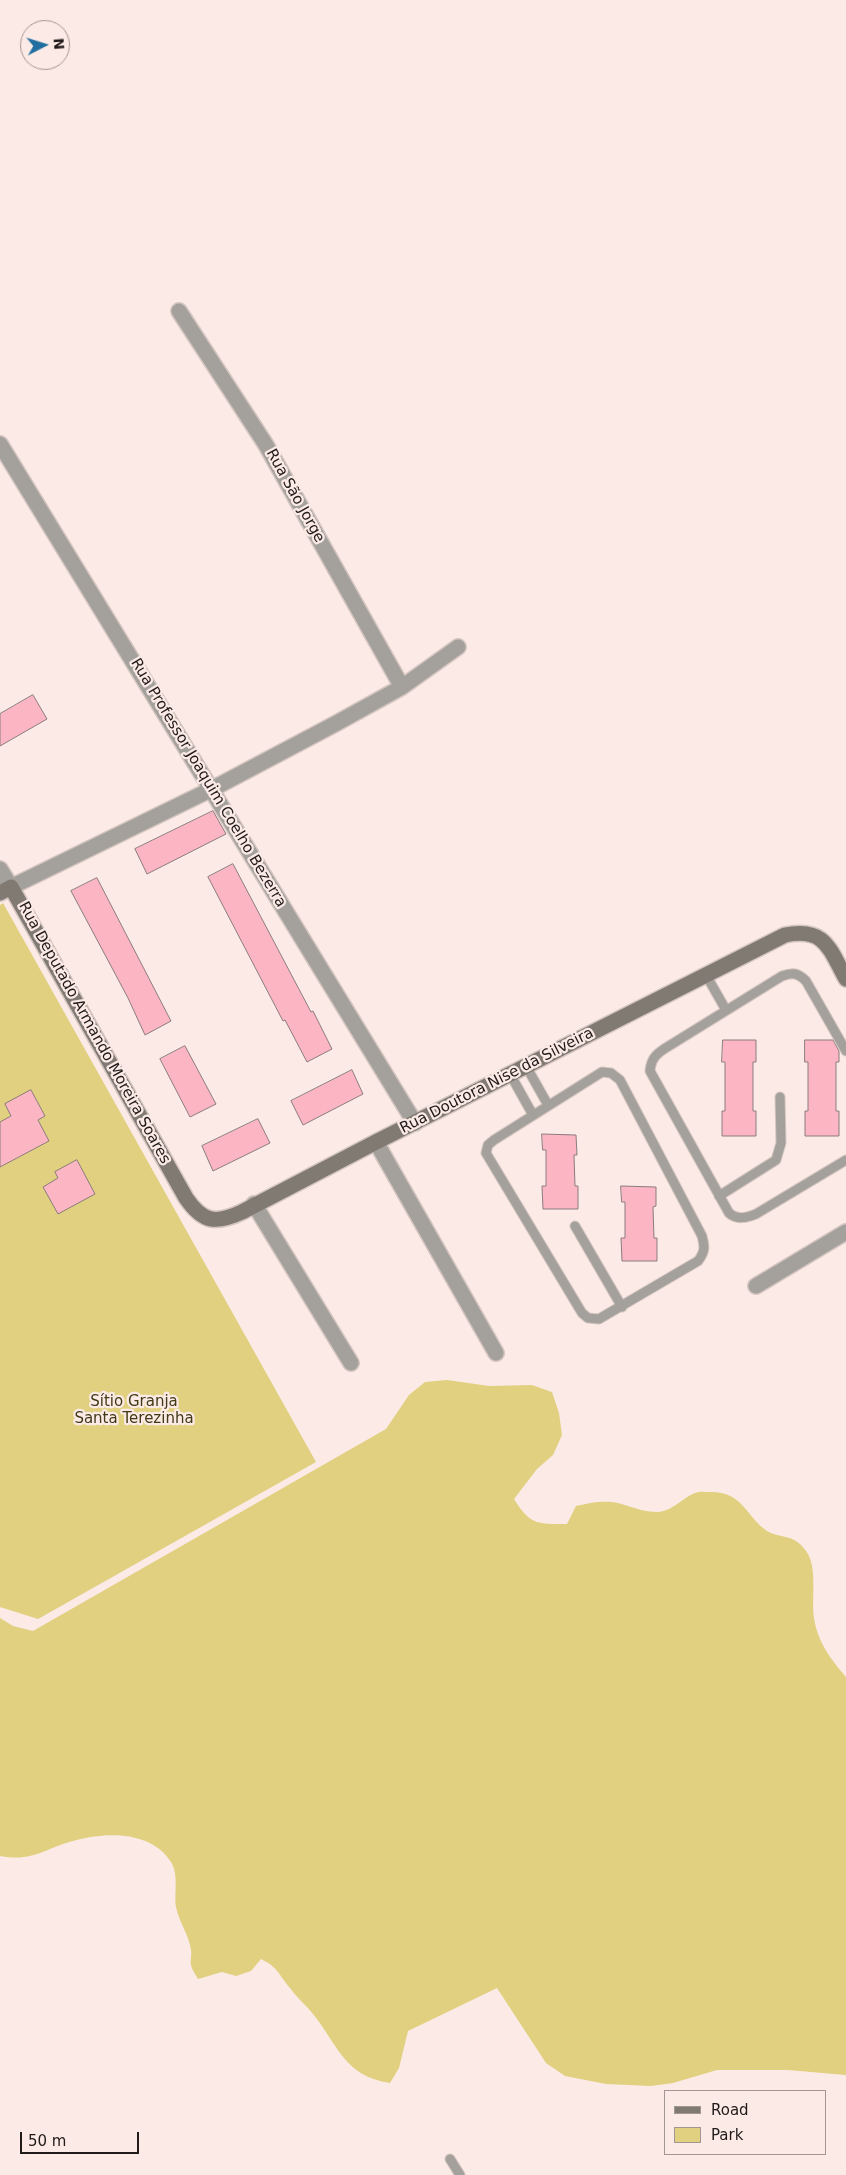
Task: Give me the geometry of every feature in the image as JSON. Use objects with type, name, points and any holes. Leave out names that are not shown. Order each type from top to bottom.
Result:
[{"type":"street","name":"Rua São Jorge","points":[[179,311],[266,445],[402,687]]},
{"type":"street","name":"Rua Professor Joaquim Coelho Bezerra","points":[[0,444],[415,1123]]},
{"type":"street","points":[[6,890],[212,789],[402,687],[458,648]]},
{"type":"street","name":"Rua Deputado Armando Moreira Soares","points":[[0,869],[6,890],[186,1198]]},
{"type":"street","name":"Rua Doutora Nise da Silveira","points":[[186,1198],[196,1212],[212,1220],[226,1219],[785,935],[801,932],[815,934],[828,946],[846,979]]},
{"type":"street","points":[[376,1142],[496,1353]]},
{"type":"street","points":[[254,1204],[351,1363]]},
{"type":"street","points":[[756,1286],[846,1232]]},
{"type":"lane","points":[[846,1051],[806,981],[801,975],[793,973],[782,976],[655,1056],[651,1063],[650,1071],[728,1214],[734,1218],[747,1218],[846,1160]]},
{"type":"lane","points":[[706,975],[726,1010]]},
{"type":"lane","points":[[526,1066],[548,1105]]},
{"type":"lane","points":[[602,1072],[611,1072],[620,1080],[702,1236],[705,1247],[704,1254],[698,1261],[600,1319],[588,1318],[582,1313],[486,1153],[488,1145],[548,1105],[602,1072]]},
{"type":"lane","points":[[510,1074],[533,1115]]},
{"type":"lane","points":[[719,1196],[776,1160],[781,1143],[780,1097]]},
{"type":"lane","points":[[575,1226],[622,1307]]},
{"type":"lane","points":[[450,2159],[460,2175]]},
{"type":"green space","name":"Sítio Granja Santa Terezinha","points":[[3,903],[316,1462],[38,1619],[0,1607],[0,905]]},
{"type":"green space","points":[[447,1380],[489,1386],[532,1385],[552,1392],[559,1413],[562,1435],[553,1455],[537,1469],[514,1499],[525,1514],[535,1521],[548,1524],[567,1524],[576,1506],[591,1503],[612,1502],[658,1512],[673,1507],[697,1492],[721,1493],[737,1500],[767,1531],[797,1541],[806,1551],[812,1566],[813,1610],[818,1635],[830,1657],[846,1677],[846,2075],[788,2070],[717,2070],[673,2083],[651,2086],[606,2084],[565,2076],[546,2063],[497,1988],[408,2031],[399,2068],[390,2083],[362,2074],[352,2066],[344,2058],[313,2014],[275,1968],[267,1962],[261,1959],[251,1971],[236,1976],[222,1972],[198,1979],[192,1967],[190,1944],[176,1907],[176,1878],[173,1867],[162,1852],[152,1844],[126,1836],[99,1836],[73,1841],[30,1856],[0,1856],[0,1618],[13,1626],[33,1631],[386,1429],[409,1395],[425,1382]]},
{"type":"building","points":[[33,695],[47,719],[0,746],[0,714]]},
{"type":"building","points":[[213,811],[226,834],[147,874],[135,849]]},
{"type":"building","points":[[233,864],[332,1049],[307,1062],[285,1020],[283,1021],[208,877]]},
{"type":"building","points":[[97,878],[171,1021],[145,1035],[128,998],[71,891]]},
{"type":"building","points":[[723,1040],[756,1040],[756,1062],[753,1062],[753,1111],[756,1111],[756,1136],[722,1136],[722,1111],[725,1111],[725,1062],[722,1062]]},
{"type":"building","points":[[805,1040],[833,1040],[839,1051],[839,1062],[836,1062],[836,1111],[839,1111],[839,1136],[805,1136],[805,1111],[808,1111],[808,1062],[805,1062]]},
{"type":"building","points":[[185,1046],[216,1104],[190,1117],[160,1059]]},
{"type":"building","points":[[352,1070],[363,1094],[303,1125],[291,1101]]},
{"type":"building","points":[[31,1090],[45,1116],[38,1120],[49,1141],[0,1167],[0,1122],[11,1116],[5,1104]]},
{"type":"building","points":[[258,1119],[270,1143],[213,1171],[202,1146]]},
{"type":"building","points":[[542,1134],[576,1135],[577,1155],[574,1155],[575,1186],[578,1186],[578,1209],[543,1209],[542,1186],[546,1186],[546,1150],[543,1150]]},
{"type":"building","points":[[77,1160],[95,1194],[58,1214],[43,1187],[58,1178],[55,1172]]},
{"type":"building","points":[[621,1186],[656,1187],[656,1206],[653,1207],[654,1238],[657,1238],[657,1261],[622,1261],[621,1238],[625,1238],[625,1202],[622,1202]]}]
